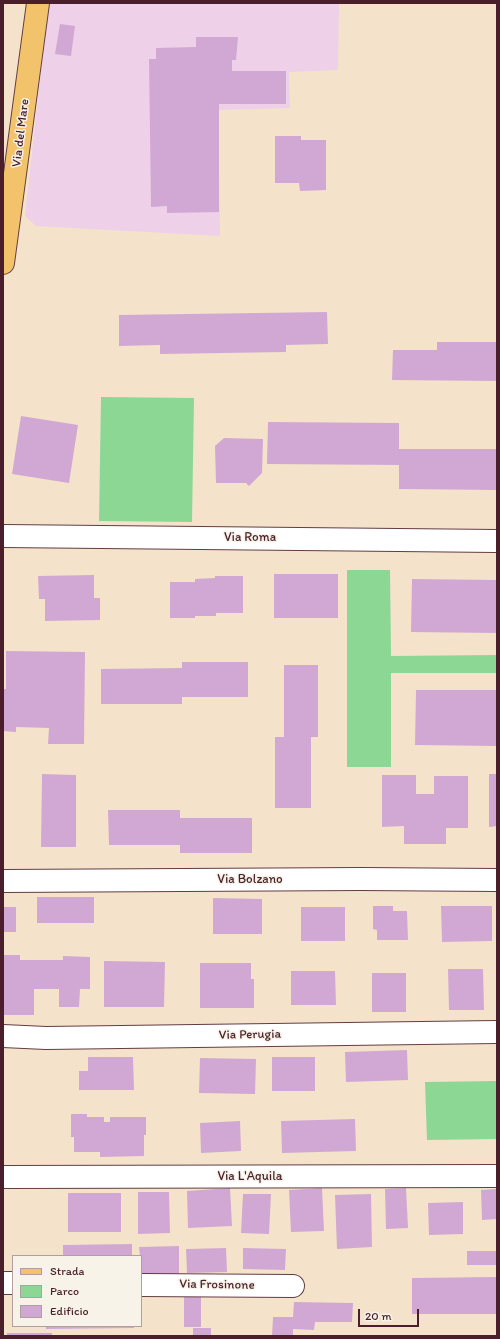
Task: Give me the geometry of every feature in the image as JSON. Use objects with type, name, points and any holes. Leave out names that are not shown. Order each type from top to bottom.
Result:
[{"type":"main road","name":"Via del Mare","points":[[3,263],[7,209],[38,3]]},
{"type":"street","name":"Via Roma","points":[[3,536],[497,540]]},
{"type":"street","name":"Via Bolzano","points":[[3,881],[361,879],[497,880]]},
{"type":"street","name":"Via Perugia","points":[[3,1036],[46,1038],[497,1032]]},
{"type":"street","name":"Via L'Aquila","points":[[3,1177],[497,1176]]},
{"type":"street","name":"Via Frosinone","points":[[142,1285],[292,1286]]},
{"type":"shaded area","points":[[50,3],[339,3],[338,70],[289,72],[290,108],[218,110],[220,236],[36,226],[25,216],[47,14]]},
{"type":"green space","points":[[101,397],[194,398],[192,522],[99,521]]},
{"type":"green space","points":[[347,570],[390,570],[391,656],[497,655],[497,673],[391,673],[391,767],[347,767]]},
{"type":"green space","points":[[497,1081],[497,1139],[427,1140],[425,1082]]},
{"type":"building","points":[[60,24],[75,26],[71,56],[55,54]]},
{"type":"building","points":[[196,37],[238,37],[236,60],[232,60],[232,71],[286,71],[286,104],[219,104],[219,212],[167,213],[167,206],[151,207],[149,59],[156,59],[156,48],[196,47]]},
{"type":"building","points":[[275,136],[301,136],[301,140],[326,140],[326,190],[300,191],[299,183],[275,183]]},
{"type":"building","points":[[327,312],[328,344],[286,345],[286,352],[160,354],[160,345],[119,346],[119,315]]},
{"type":"building","points":[[437,342],[497,342],[497,381],[392,380],[393,350],[437,350]]},
{"type":"building","points":[[21,416],[78,425],[69,483],[12,474]]},
{"type":"building","points":[[268,422],[399,423],[399,449],[497,449],[497,490],[399,489],[399,465],[267,464]]},
{"type":"building","points":[[224,438],[263,439],[262,473],[249,486],[246,483],[216,483],[215,446]]},
{"type":"building","points":[[274,574],[338,574],[338,618],[274,618]]},
{"type":"building","points":[[94,575],[94,598],[100,598],[100,620],[45,621],[45,599],[39,599],[38,576]]},
{"type":"building","points":[[215,576],[243,576],[243,613],[216,613],[216,616],[170,618],[170,582],[195,582],[195,579],[215,578]]},
{"type":"building","points":[[412,579],[497,580],[497,633],[411,632]]},
{"type":"building","points":[[6,651],[85,652],[84,744],[48,744],[49,728],[16,727],[16,732],[3,731],[3,689],[6,689]]},
{"type":"building","points":[[182,662],[248,662],[248,697],[182,697],[182,704],[101,704],[101,669],[182,668]]},
{"type":"building","points":[[284,665],[318,665],[318,737],[311,737],[311,808],[275,808],[275,737],[284,737]]},
{"type":"building","points":[[416,690],[497,690],[497,746],[415,745]]},
{"type":"building","points":[[42,774],[76,775],[76,847],[41,847]]},
{"type":"building","points":[[489,774],[497,774],[497,826],[489,827]]},
{"type":"building","points":[[382,775],[416,775],[416,794],[434,794],[434,776],[468,776],[468,828],[446,828],[446,844],[404,844],[404,826],[382,827]]},
{"type":"building","points":[[108,810],[180,810],[180,818],[252,818],[252,853],[180,853],[180,845],[109,845]]},
{"type":"building","points":[[37,897],[94,897],[94,923],[37,923]]},
{"type":"building","points":[[213,898],[262,899],[262,934],[213,934]]},
{"type":"building","points":[[373,906],[393,906],[393,911],[407,911],[408,940],[377,940],[377,930],[373,929]]},
{"type":"building","points":[[441,906],[492,906],[492,941],[442,942]]},
{"type":"building","points":[[3,907],[16,907],[16,932],[3,932]]},
{"type":"building","points":[[301,907],[345,907],[345,941],[301,941]]},
{"type":"building","points":[[3,955],[20,955],[20,960],[63,960],[63,956],[90,957],[90,989],[80,989],[79,1007],[59,1007],[59,989],[34,989],[34,1015],[3,1015]]},
{"type":"building","points":[[104,961],[165,962],[164,1007],[104,1007]]},
{"type":"building","points":[[200,963],[251,963],[251,979],[254,979],[254,1008],[200,1008]]},
{"type":"building","points":[[448,969],[483,969],[484,1010],[449,1010]]},
{"type":"building","points":[[291,971],[335,971],[336,1005],[291,1005]]},
{"type":"building","points":[[372,973],[406,973],[406,1012],[372,1012]]},
{"type":"building","points":[[407,1050],[408,1080],[346,1082],[345,1052]]},
{"type":"building","points":[[88,1057],[133,1057],[134,1090],[79,1090],[79,1071],[88,1071]]},
{"type":"building","points":[[272,1057],[315,1057],[315,1091],[272,1091]]},
{"type":"building","points":[[200,1058],[256,1059],[255,1094],[199,1093]]},
{"type":"building","points":[[71,1114],[87,1114],[87,1117],[104,1117],[104,1122],[110,1122],[110,1117],[146,1117],[144,1156],[100,1157],[100,1152],[74,1152],[74,1137],[71,1137]]},
{"type":"building","points":[[355,1119],[356,1151],[282,1153],[281,1121]]},
{"type":"building","points":[[240,1121],[241,1151],[201,1153],[200,1123]]},
{"type":"building","points":[[230,1188],[232,1226],[188,1228],[187,1191]]},
{"type":"building","points":[[322,1188],[324,1231],[291,1232],[289,1190]]},
{"type":"building","points":[[406,1188],[408,1228],[386,1229],[385,1189]]},
{"type":"building","points":[[497,1189],[497,1219],[482,1220],[481,1190]]},
{"type":"building","points":[[138,1192],[169,1192],[170,1233],[138,1234]]},
{"type":"building","points":[[68,1193],[121,1193],[121,1232],[68,1232]]},
{"type":"building","points":[[243,1194],[271,1194],[269,1234],[241,1233]]},
{"type":"building","points":[[371,1194],[372,1247],[337,1249],[335,1195]]},
{"type":"building","points":[[463,1202],[463,1234],[429,1235],[428,1203]]},
{"type":"building","points":[[132,1244],[132,1255],[63,1255],[63,1245]]},
{"type":"building","points":[[179,1246],[179,1274],[142,1275],[142,1255],[140,1255],[139,1247]]},
{"type":"building","points":[[226,1248],[227,1272],[187,1273],[186,1249]]},
{"type":"building","points":[[243,1248],[286,1249],[285,1270],[243,1269]]},
{"type":"building","points":[[467,1251],[497,1251],[497,1265],[467,1265]]},
{"type":"building","points":[[497,1277],[497,1314],[412,1314],[412,1278]]},
{"type":"building","points":[[184,1294],[201,1294],[201,1327],[184,1327]]},
{"type":"building","points":[[294,1302],[353,1303],[352,1322],[315,1322],[314,1330],[293,1329],[293,1336],[272,1336],[273,1317],[293,1317]]},
{"type":"building","points":[[46,1327],[134,1327],[134,1328],[46,1329]]},
{"type":"building","points":[[193,1328],[211,1328],[211,1336],[193,1336]]},
{"type":"building","points":[[7,1333],[52,1333],[52,1336],[7,1336]]}]
